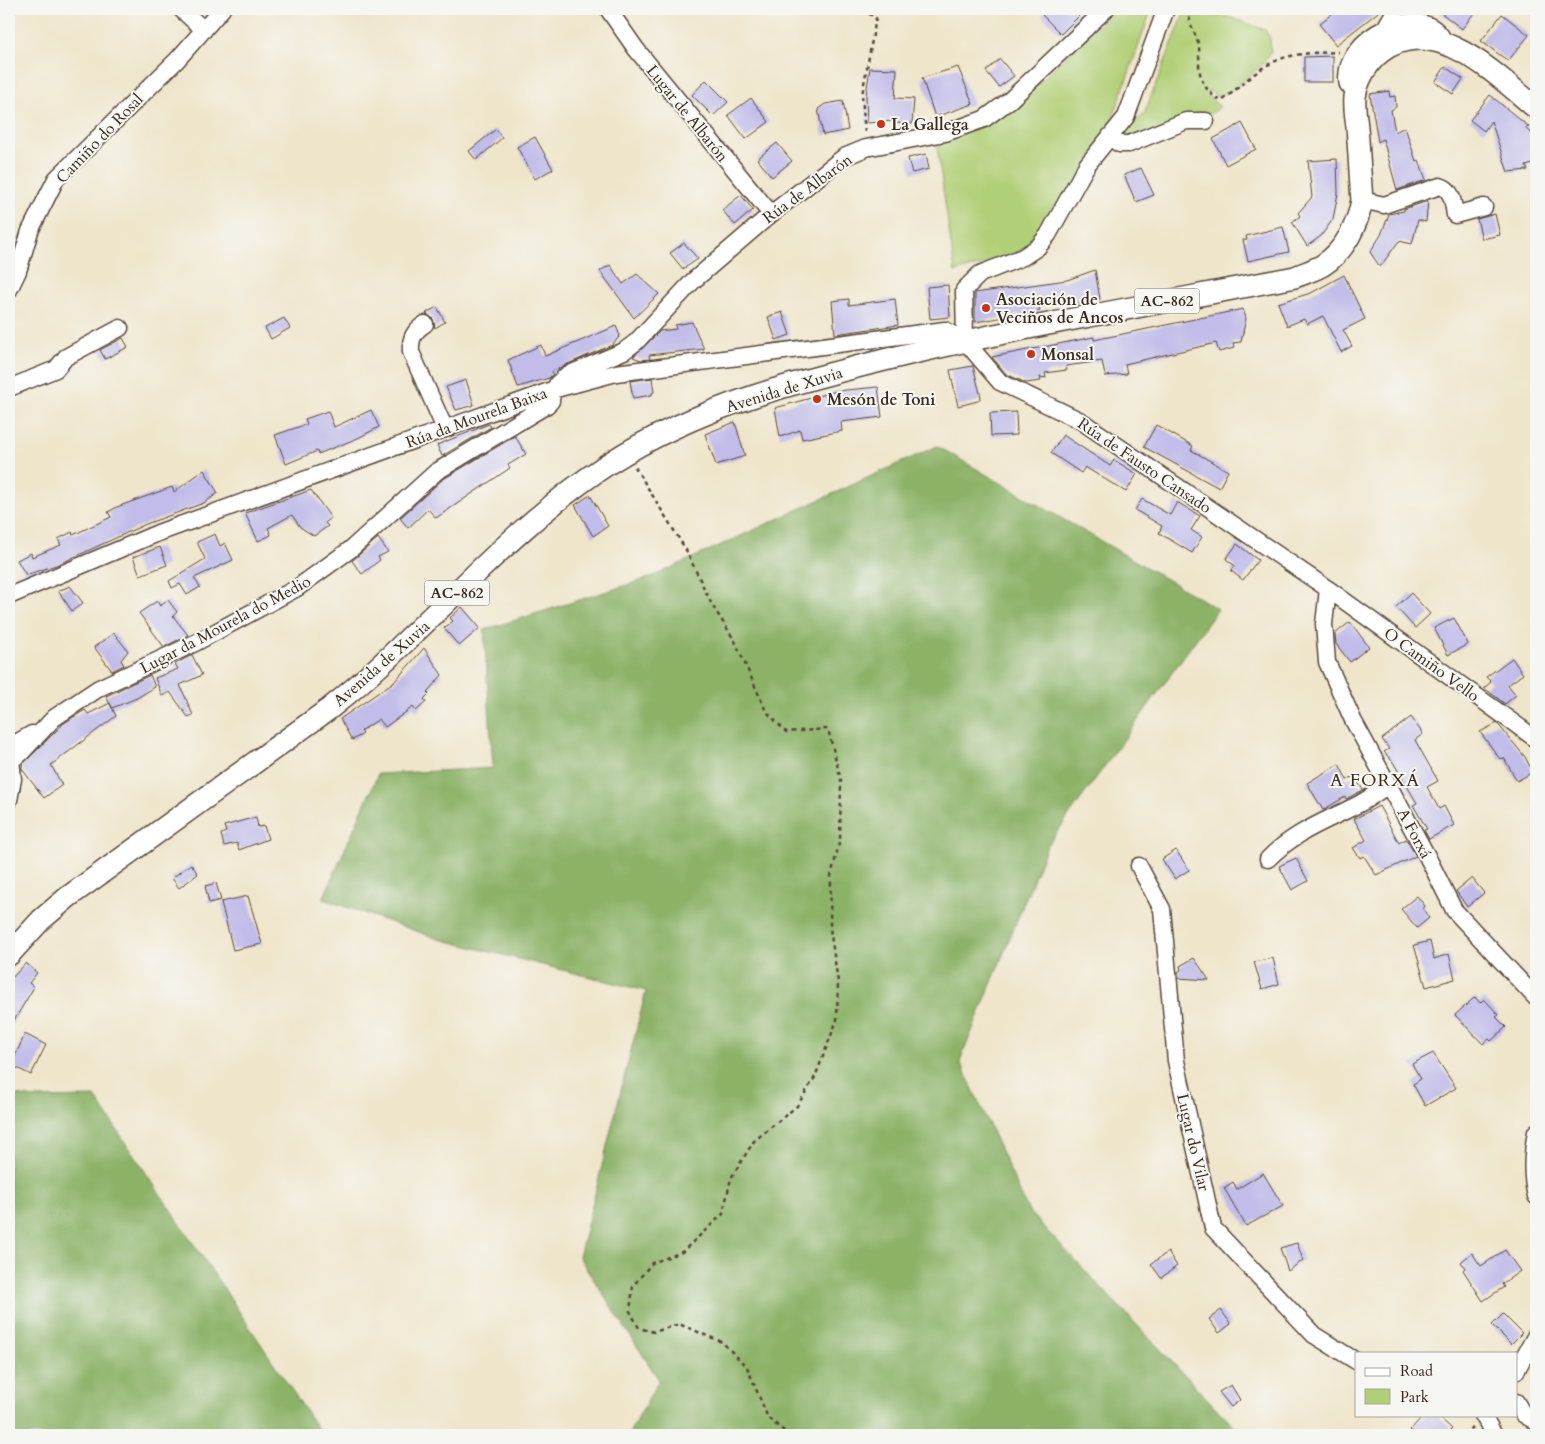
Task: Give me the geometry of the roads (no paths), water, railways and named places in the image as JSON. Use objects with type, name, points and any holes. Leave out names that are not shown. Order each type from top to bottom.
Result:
[{"type":"main road","points":[[1355,96],[1349,80],[1358,52],[1383,41],[1394,25],[1420,24],[1429,27],[1439,36],[1442,43],[1472,56],[1536,108]]},
{"type":"main road","name":"Avenida de Xuvia","points":[[9,955],[41,920],[68,897],[329,709],[371,676],[516,537],[584,481],[626,453],[686,422],[765,392],[827,374],[965,341],[1294,276],[1323,265],[1342,249],[1360,215],[1362,200],[1355,96],[1362,74],[1375,57],[1383,41]]},
{"type":"street","points":[[181,9],[204,30]]},
{"type":"street","name":"Camiño do Rosal","points":[[9,290],[18,271],[30,231],[56,179],[177,60],[222,9]]},
{"type":"street","name":"Lugar de Albarón","points":[[608,9],[636,50],[771,214]]},
{"type":"street","name":"Rúa de Albarón","points":[[552,390],[567,375],[624,351],[636,342],[693,281],[771,214],[844,158],[866,148],[945,133],[984,120],[1010,100],[1106,9]]},
{"type":"street","points":[[965,341],[964,290],[980,274],[1023,257],[1038,247],[1048,235],[1087,165],[1126,117],[1166,9]]},
{"type":"street","points":[[1383,41],[1396,9]]},
{"type":"street","points":[[1110,136],[1119,144],[1129,144],[1186,121],[1206,120]]},
{"type":"street","points":[[1362,200],[1384,205],[1440,186],[1448,190],[1455,214],[1484,207]]},
{"type":"street","points":[[425,324],[411,338],[410,352],[446,429]]},
{"type":"street","points":[[9,388],[56,368],[66,357],[120,328]]},
{"type":"street","name":"Rúa da Mourela Baixa","points":[[9,596],[158,533],[552,390],[616,373],[945,330],[965,341]]},
{"type":"street","name":"Rúa de Fausto Cansado","points":[[965,341],[1000,382],[1081,421],[1328,589]]},
{"type":"street","name":"Lugar da Mourela do Medio","points":[[10,756],[20,754],[54,718],[99,688],[195,643],[297,588],[351,549],[436,472],[530,413],[548,405],[551,401],[552,390]]},
{"type":"street","name":"O Camiño Vello","points":[[1328,589],[1536,739]]},
{"type":"street","name":"A Forxá","points":[[1328,589],[1324,624],[1327,662],[1353,720],[1454,910],[1536,998]]},
{"type":"street","points":[[9,800],[13,778],[10,756]]},
{"type":"street","points":[[1268,859],[1283,844],[1304,830],[1360,804],[1388,785]]},
{"type":"street","name":"Lugar do Vilar","points":[[1139,866],[1162,909],[1176,1061],[1213,1228],[1314,1335],[1355,1360]]},
{"type":"street","points":[[1536,1132],[1533,1185],[1536,1196]]},
{"type":"street","points":[[1518,1367],[1536,1335]]},
{"type":"street","points":[[1518,1405],[1523,1414],[1536,1422]]},
{"type":"street","points":[[1484,1416],[1494,1435]]},
{"type":"place","name":"La Gallega","points":[[881,124]]},
{"type":"place","name":"Asociación de Veciños de Ancos","points":[[986,308]]},
{"type":"place","name":"Monsal","points":[[1031,354]]},
{"type":"place","name":"Mesón de Toni","points":[[817,399]]},
{"type":"district","name":"A FORXÁ","points":[[1375,780]]}]
